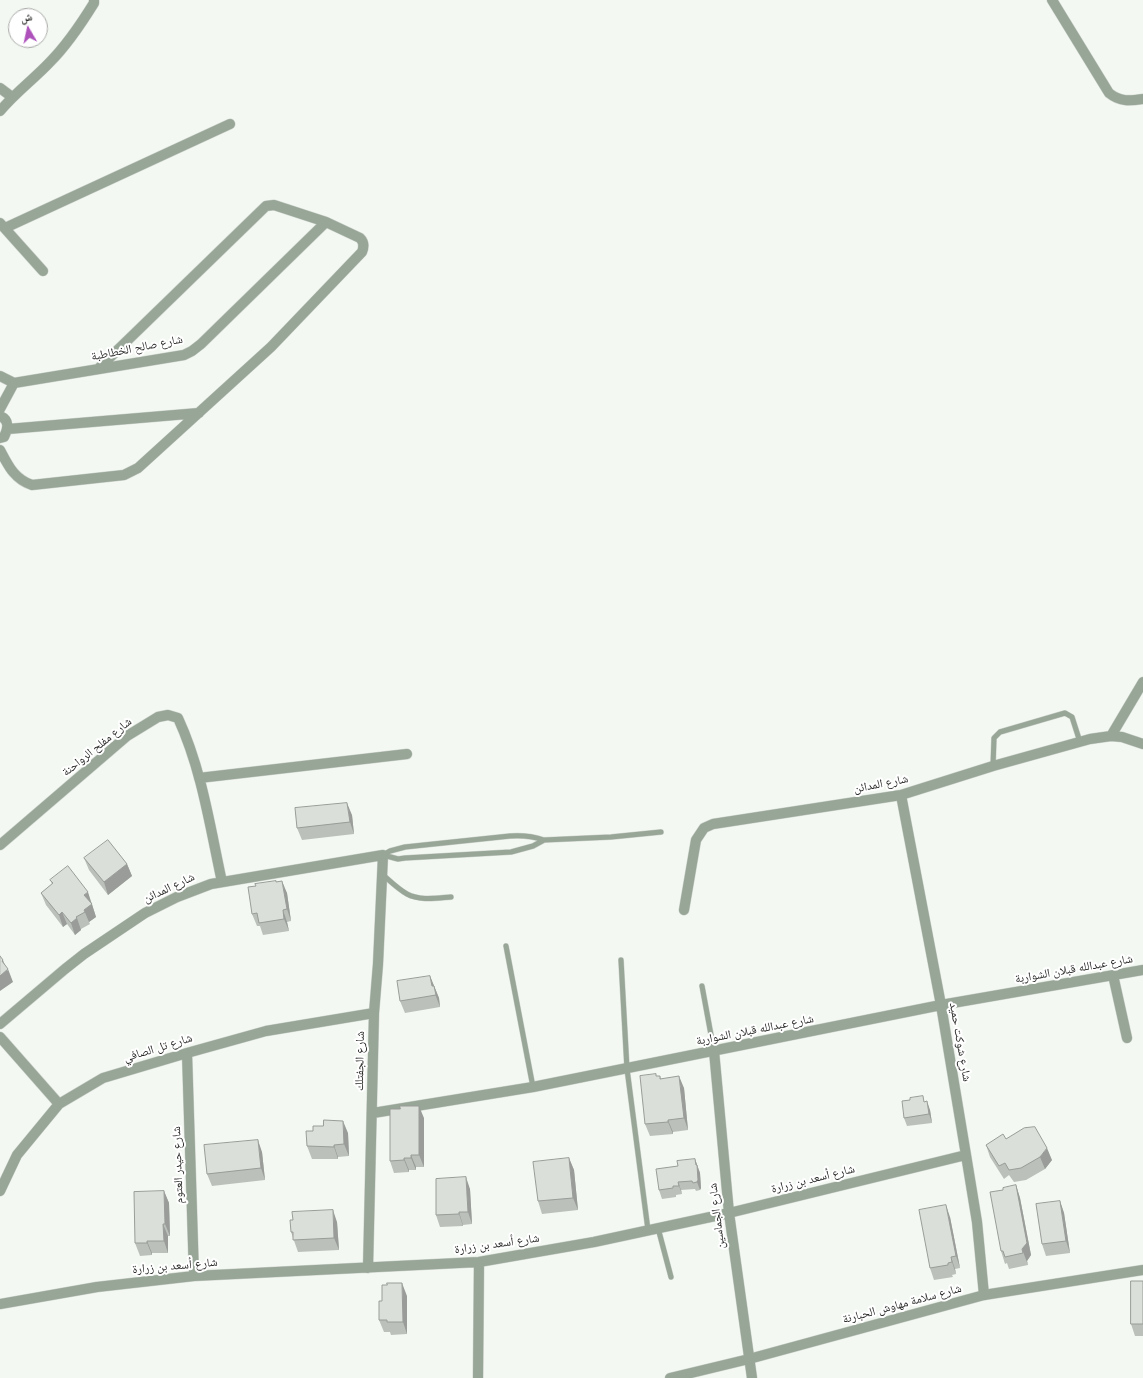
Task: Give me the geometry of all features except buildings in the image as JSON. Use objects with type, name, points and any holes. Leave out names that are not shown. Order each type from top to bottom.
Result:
[{"type":"street","points":[[0,111],[12,97],[51,61],[79,29],[94,0]]},
{"type":"street","points":[[1052,0],[1109,93],[1124,101],[1143,98]]},
{"type":"street","points":[[0,88],[12,97]]},
{"type":"street","points":[[43,271],[3,226],[230,124]]},
{"type":"street","points":[[0,450],[18,478],[25,483],[32,485],[124,475],[138,468],[271,347],[362,252],[364,244],[360,238],[326,222],[274,205],[263,207],[98,370]]},
{"type":"street","name":"شارع صالح الخطاطبة","points":[[14,383],[184,356],[202,344],[326,222]]},
{"type":"street","points":[[0,376],[14,383],[0,409]]},
{"type":"street","points":[[8,429],[199,413]]},
{"type":"street","points":[[0,416],[8,422],[8,429],[4,437],[0,438]]},
{"type":"street","points":[[1110,736],[1143,682]]},
{"type":"street","name":"شارع مفلح الرواحنة","points":[[0,845],[127,736],[158,717],[168,715],[178,718],[187,738],[199,778],[222,882]]},
{"type":"street","name":"شارع المدائن","points":[[684,910],[696,840],[700,832],[708,826],[718,823],[901,795],[993,766],[1090,739],[1110,736],[1122,737],[1143,744]]},
{"type":"street","points":[[199,778],[408,754]]},
{"type":"street","name":"شارع شوكت حميد","points":[[901,795],[966,1155],[977,1222],[984,1295]]},
{"type":"street","name":"شارع المدائن","points":[[0,1024],[64,969],[145,913],[161,904],[211,884],[383,855]]},
{"type":"street","name":"شارع الجفتلك","points":[[368,1268],[373,1113],[374,1013],[378,964],[383,855]]},
{"type":"street","name":"شارع عبدالله قبلان الشواربة","points":[[373,1113],[534,1087],[940,1005],[1143,970]]},
{"type":"street","points":[[1113,975],[1127,1038]]},
{"type":"street","name":"شارع تل الصافي","points":[[0,1191],[17,1156],[59,1104],[103,1078],[187,1053],[266,1032],[374,1013]]},
{"type":"street","points":[[0,1037],[59,1104]]},
{"type":"street","name":"شارع الجماسين","points":[[714,1051],[729,1213],[752,1378]]},
{"type":"street","name":"شارع حيدر العتوم","points":[[187,1053],[194,1276]]},
{"type":"street","name":"شارع أسعد بن زرارة","points":[[0,1304],[97,1287],[194,1276],[479,1262],[594,1242],[729,1213],[966,1155]]},
{"type":"street","points":[[478,1378],[479,1262]]},
{"type":"street","name":"شارع سلامة مهاوش الحبارنة","points":[[670,1378],[749,1359],[984,1295],[1143,1270]]},
{"type":"lane","points":[[993,766],[994,738],[1000,732],[1065,713],[1072,716],[1080,742]]},
{"type":"lane","points":[[383,855],[390,851],[405,847],[510,836],[527,836],[544,840],[604,838],[661,832]]},
{"type":"lane","points":[[383,855],[398,859],[511,852],[533,846],[544,840]]},
{"type":"lane","points":[[382,874],[403,892],[412,897],[451,897]]},
{"type":"lane","points":[[506,946],[534,1087]]},
{"type":"lane","points":[[621,960],[627,1068],[653,1229],[671,1277]]},
{"type":"lane","points":[[702,986],[714,1051]]}]
